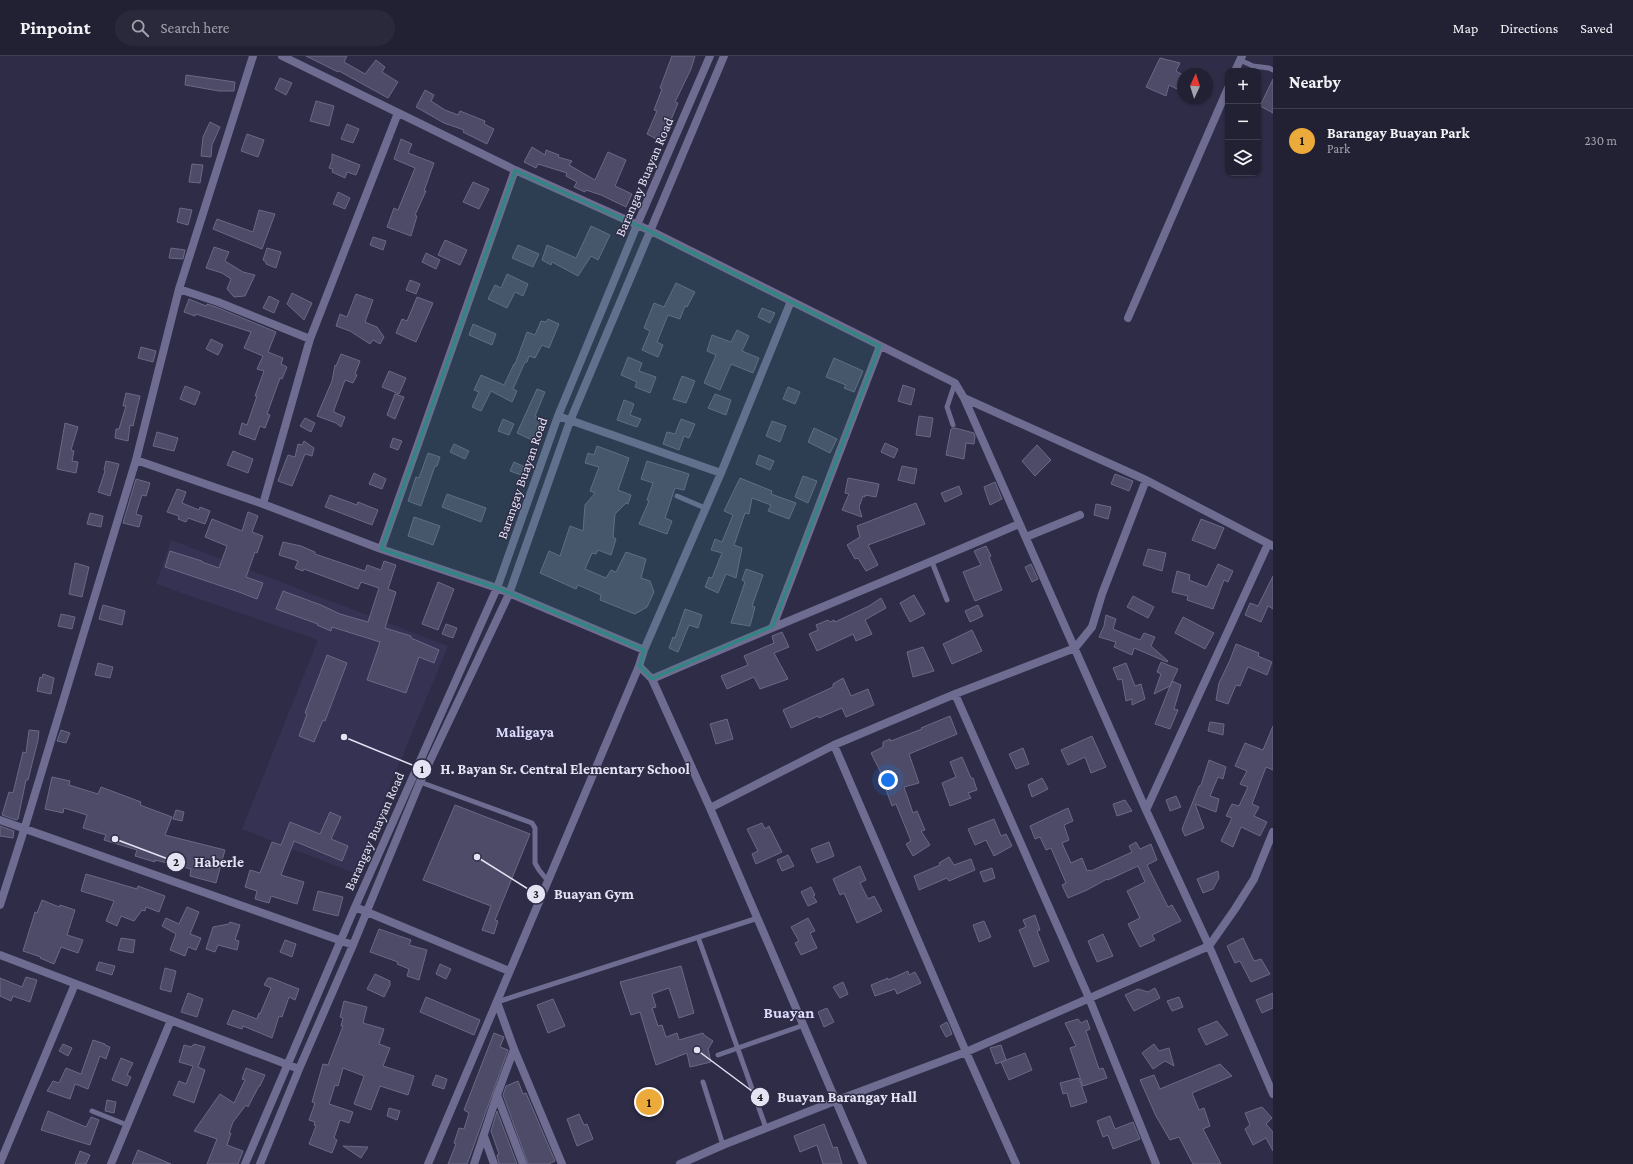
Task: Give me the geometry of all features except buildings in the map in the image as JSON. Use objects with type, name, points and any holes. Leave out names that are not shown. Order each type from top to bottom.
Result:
[{"type":"street","points":[[0,905],[136,460],[179,289],[253,56]]},
{"type":"street","points":[[282,56],[515,170],[637,225],[956,383],[1026,537],[1273,1094]]},
{"type":"street","name":"Barangay Buayan Road","points":[[245,1164],[355,907],[497,588],[558,416],[637,225],[710,56]]},
{"type":"street","points":[[260,1164],[420,782],[509,594],[570,421],[724,56]]},
{"type":"street","points":[[1236,68],[1241,58]]},
{"type":"street","points":[[1128,318],[1225,95]]},
{"type":"street","points":[[263,504],[310,339],[398,113]]},
{"type":"street","points":[[380,549],[515,170]]},
{"type":"street","points":[[179,289],[218,302],[310,339]]},
{"type":"street","points":[[428,1164],[639,666],[644,650],[721,473],[791,301]]},
{"type":"street","points":[[773,626],[880,346]]},
{"type":"street","points":[[964,398],[1146,480],[1271,545],[1146,810]]},
{"type":"street","points":[[558,416],[721,473]]},
{"type":"street","points":[[136,460],[263,504],[380,549],[497,588],[644,650]]},
{"type":"street","points":[[710,808],[834,745],[955,694],[1075,648],[1092,627],[1102,594],[1146,480]]},
{"type":"street","points":[[1026,537],[1080,515]]},
{"type":"street","points":[[521,518],[534,522]]},
{"type":"street","points":[[652,679],[773,626],[932,562],[1019,524]]},
{"type":"street","points":[[639,666],[652,679],[758,918],[863,1164]]},
{"type":"street","points":[[955,694],[1089,998],[1156,1164]]},
{"type":"street","points":[[834,745],[966,1052],[1016,1164]]},
{"type":"street","points":[[0,820],[24,830],[353,945]]},
{"type":"street","points":[[680,1164],[766,1128],[966,1052],[1208,946],[1235,909],[1254,879],[1273,832]]},
{"type":"street","points":[[355,907],[509,971]]},
{"type":"street","points":[[0,955],[299,1069]]},
{"type":"street","points":[[0,1163],[75,984]]},
{"type":"street","points":[[497,1002],[514,1049],[562,1164]]},
{"type":"street","points":[[111,1164],[171,1020]]},
{"type":"street","points":[[474,1164],[514,1049]]},
{"type":"street","points":[[497,1095],[523,1164]]},
{"type":"street","points":[[484,1136],[494,1164]]},
{"type":"lane","points":[[1241,58],[1253,66],[1273,70]]},
{"type":"lane","points":[[953,425],[947,407],[956,383]]},
{"type":"lane","points":[[677,496],[705,508]]},
{"type":"lane","points":[[932,562],[947,600]]},
{"type":"lane","points":[[420,782],[532,823],[535,828],[535,863],[548,881]]},
{"type":"lane","points":[[497,1002],[758,918]]},
{"type":"lane","points":[[698,937],[766,1128]]},
{"type":"lane","points":[[718,1054],[804,1025]]},
{"type":"lane","points":[[703,1082],[723,1145]]},
{"type":"lane","points":[[92,1111],[126,1125]]},
{"type":"highlighted area","points":[[515,170],[646,229],[880,346],[773,626],[652,679],[639,666],[644,650],[497,588],[381,549]]},
{"type":"shaded area","points":[[171,540],[448,646],[354,873],[242,829],[318,640],[156,584]]},
{"type":"place","name":"H. Bayan Sr. Central Elementary School","points":[[344,737]]},
{"type":"place","name":"Haberle","points":[[115,839]]},
{"type":"place","name":"Buayan Gym","points":[[477,857]]},
{"type":"place","name":"Buayan Barangay Hall","points":[[697,1050]]},
{"type":"place","name":"Barangay Buayan Park","points":[[649,1102]]},
{"type":"district","name":"Maligaya","points":[[525,732]]},
{"type":"district","name":"Buayan","points":[[789,1012]]}]
